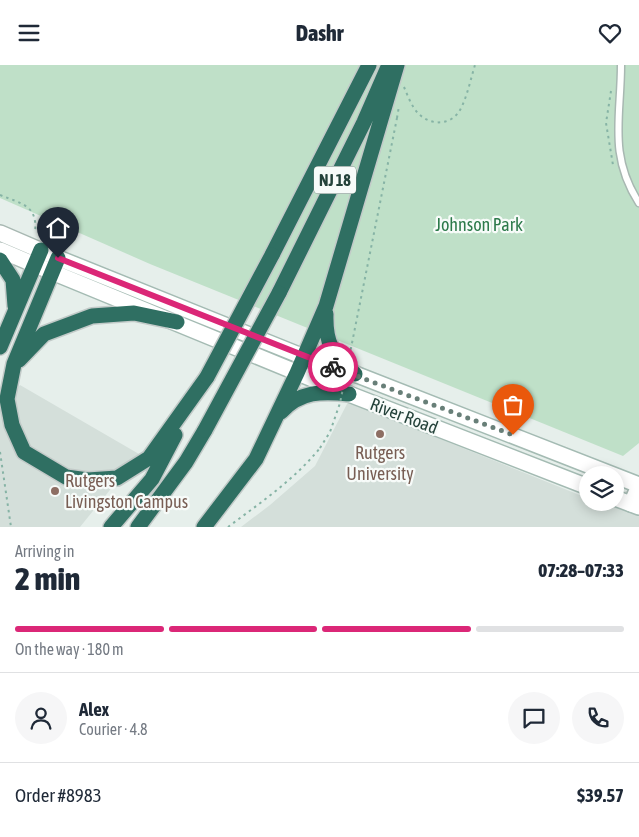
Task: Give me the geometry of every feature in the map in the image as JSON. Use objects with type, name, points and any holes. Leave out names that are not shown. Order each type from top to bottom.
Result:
[{"type":"highway","name":"NJ 18","points":[[112,527],[152,479],[272,255],[369,65]]},
{"type":"highway","name":"NJ 18","points":[[138,527],[186,462],[205,430],[279,293],[394,66]]},
{"type":"highway","points":[[204,527],[256,459],[298,373],[326,306],[394,66]]},
{"type":"highway","points":[[0,347],[35,265],[38,244]]},
{"type":"highway","points":[[58,258],[14,364],[7,399],[12,425],[24,452],[66,477],[88,480],[117,477],[149,458],[207,377]]},
{"type":"highway","points":[[0,259],[13,280],[16,310]]},
{"type":"highway","points":[[326,306],[326,333],[330,346],[339,359],[355,374]]},
{"type":"highway","points":[[14,364],[44,334],[92,316],[134,313],[177,322]]},
{"type":"highway","points":[[275,419],[289,403],[309,393],[327,391],[349,394]]},
{"type":"main road","name":"River Road","points":[[0,233],[38,244],[58,258],[304,357],[355,374],[639,485]]},
{"type":"main road","name":"River Road","points":[[0,250],[349,394],[579,483]]},
{"type":"main road","points":[[635,505],[639,485]]},
{"type":"lane","points":[[621,65],[617,128],[619,156],[627,183],[639,203]]},
{"type":"path","points":[[403,85],[414,108],[422,117],[432,123],[443,123],[454,117],[462,107],[475,65]]},
{"type":"path","points":[[228,527],[279,489],[307,464],[330,432],[340,403],[397,118]]},
{"type":"path","points":[[0,195],[26,205],[34,213],[38,244]]},
{"type":"path","points":[[0,451],[12,527]]},
{"type":"shaded area","name":"Rutgers Livingston Campus","points":[[20,385],[139,454],[80,527],[0,527],[0,409]]},
{"type":"shaded area","name":"Rutgers University","points":[[348,402],[579,495],[579,511],[624,511],[624,492],[639,485],[639,527],[241,527],[315,466]]},
{"type":"green space","name":"Johnson Park","points":[[0,65],[639,65],[639,443],[623,456],[150,264],[0,198]]},
{"type":"way so far","points":[[333,367],[513,435]]},
{"type":"place","name":"Rutgers University","points":[[380,434]]},
{"type":"place","name":"Rutgers Livingston Campus","points":[[55,491]]},
{"type":"route","points":[[58,258],[333,367]]}]
